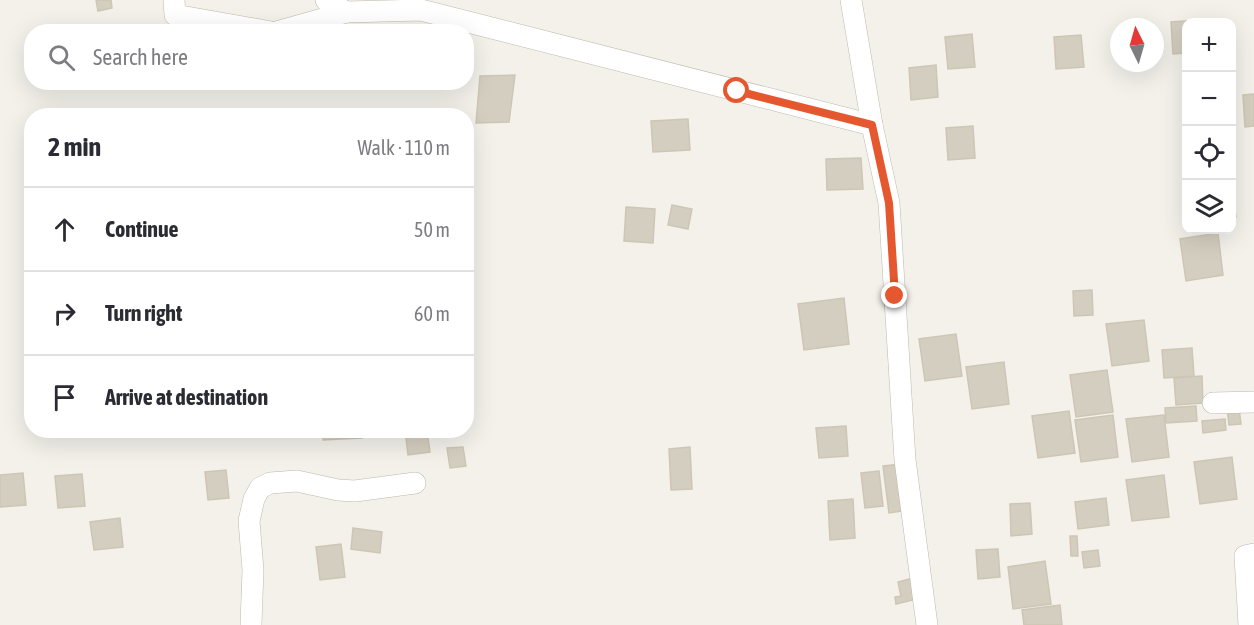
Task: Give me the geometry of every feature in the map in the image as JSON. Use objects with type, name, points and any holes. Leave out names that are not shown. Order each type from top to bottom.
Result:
[{"type":"street","points":[[174,0],[175,15],[226,24]]},
{"type":"street","points":[[326,0],[347,12]]},
{"type":"street","points":[[851,0],[872,125],[889,203],[905,460],[927,625]]},
{"type":"street","points":[[304,24],[347,12],[422,5],[872,125]]},
{"type":"street","points":[[1213,403],[1254,402]]},
{"type":"street","points":[[252,625],[253,570],[249,521],[254,499],[260,488],[270,483],[297,481],[355,491],[415,483]]},
{"type":"street","points":[[1249,625],[1245,556],[1254,554]]},
{"type":"building","points":[[96,0],[111,0],[112,8],[98,11]]},
{"type":"building","points":[[1182,21],[1182,53],[1173,54],[1171,22]]},
{"type":"building","points":[[972,34],[975,67],[948,69],[945,37]]},
{"type":"building","points":[[1081,35],[1084,67],[1056,69],[1054,37]]},
{"type":"building","points":[[936,65],[938,97],[911,100],[909,68]]},
{"type":"building","points":[[515,75],[509,122],[476,123],[480,76]]},
{"type":"building","points":[[1254,94],[1254,126],[1245,127],[1243,95]]},
{"type":"building","points":[[688,119],[690,150],[653,152],[651,121]]},
{"type":"building","points":[[973,126],[975,158],[948,160],[946,128]]},
{"type":"building","points":[[861,158],[863,189],[827,190],[826,159]]},
{"type":"building","points":[[672,205],[692,209],[688,229],[668,225]]},
{"type":"building","points":[[626,207],[655,209],[653,243],[624,241]]},
{"type":"building","points":[[1218,234],[1223,275],[1186,281],[1180,239]]},
{"type":"building","points":[[1092,290],[1093,315],[1074,316],[1073,291]]},
{"type":"building","points":[[844,298],[849,344],[804,350],[798,304]]},
{"type":"building","points":[[1144,320],[1149,361],[1112,366],[1106,324]]},
{"type":"building","points":[[956,334],[962,376],[925,381],[919,339]]},
{"type":"building","points":[[1192,348],[1194,376],[1164,378],[1162,350]]},
{"type":"building","points":[[1004,362],[1009,404],[972,409],[966,367]]},
{"type":"building","points":[[1107,370],[1113,412],[1076,417],[1070,375]]},
{"type":"building","points":[[1202,376],[1203,403],[1176,405],[1174,378]]},
{"type":"building","points":[[1196,406],[1197,421],[1166,423],[1165,408]]},
{"type":"building","points":[[1239,408],[1241,424],[1229,425],[1227,409]]},
{"type":"building","points":[[1069,411],[1075,453],[1038,458],[1032,416]]},
{"type":"building","points":[[1113,415],[1118,457],[1081,462],[1075,420]]},
{"type":"building","points":[[1164,415],[1169,457],[1132,462],[1126,419]]},
{"type":"building","points":[[1225,419],[1226,430],[1203,433],[1202,421]]},
{"type":"building","points":[[846,426],[848,456],[819,458],[816,428]]},
{"type":"building","points":[[323,438],[362,438],[323,440]]},
{"type":"building","points":[[406,438],[428,438],[430,452],[408,455]]},
{"type":"building","points":[[463,447],[466,466],[450,468],[447,448]]},
{"type":"building","points":[[690,447],[692,489],[671,490],[669,449]]},
{"type":"building","points":[[1232,457],[1237,499],[1200,504],[1194,462]]},
{"type":"building","points":[[902,464],[908,510],[889,513],[883,466]]},
{"type":"building","points":[[226,470],[229,498],[208,500],[205,472]]},
{"type":"building","points":[[879,471],[883,506],[865,508],[861,473]]},
{"type":"building","points":[[23,473],[26,505],[0,507],[0,475]]},
{"type":"building","points":[[82,474],[85,506],[58,508],[55,476]]},
{"type":"building","points":[[1164,475],[1169,517],[1132,521],[1126,480]]},
{"type":"building","points":[[1106,498],[1109,525],[1078,529],[1075,502]]},
{"type":"building","points":[[853,499],[855,538],[830,540],[828,501]]},
{"type":"building","points":[[1030,503],[1032,534],[1011,536],[1010,504]]},
{"type":"building","points":[[120,518],[123,547],[94,550],[90,522]]},
{"type":"building","points":[[353,528],[382,532],[380,553],[351,549]]},
{"type":"building","points":[[1070,536],[1077,536],[1078,556],[1071,556]]},
{"type":"building","points":[[341,544],[345,577],[320,580],[316,547]]},
{"type":"building","points":[[998,549],[1000,577],[978,579],[976,550]]},
{"type":"building","points":[[1098,550],[1100,566],[1084,568],[1082,552]]},
{"type":"building","points":[[1045,561],[1051,604],[1013,609],[1008,567]]},
{"type":"building","points":[[913,578],[917,599],[896,604],[895,597],[901,596],[898,582]]},
{"type":"building","points":[[1060,605],[1062,625],[1024,625],[1022,610]]},
{"type":"route","points":[[737,91],[872,125],[889,203],[895,296]]}]
